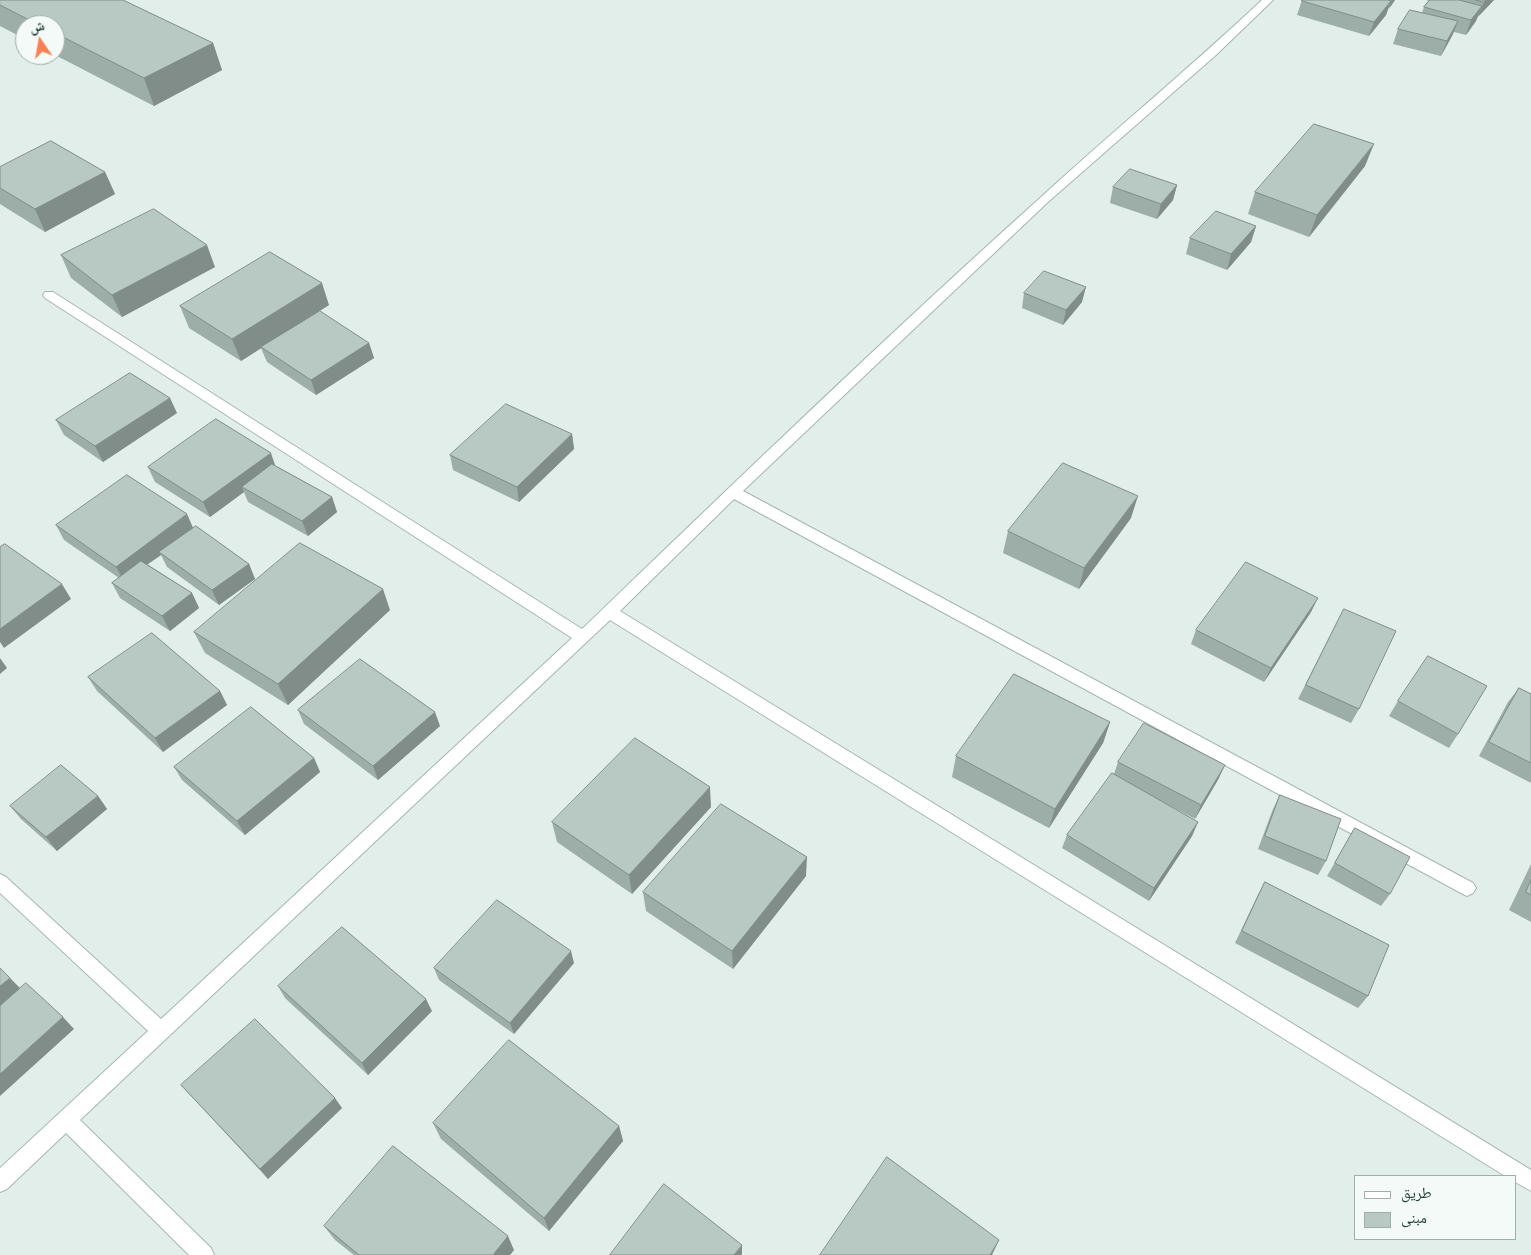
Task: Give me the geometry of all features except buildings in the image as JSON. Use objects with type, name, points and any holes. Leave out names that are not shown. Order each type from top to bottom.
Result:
[{"type":"street","points":[[0,1182],[610,612],[733,492],[1044,200],[1268,0]]},
{"type":"street","points":[[49,294],[583,637]]},
{"type":"street","points":[[733,492],[1467,888]]},
{"type":"street","points":[[610,612],[1531,1181]]},
{"type":"street","points":[[0,882],[162,1032]]},
{"type":"street","points":[[66,1120],[204,1255]]}]
